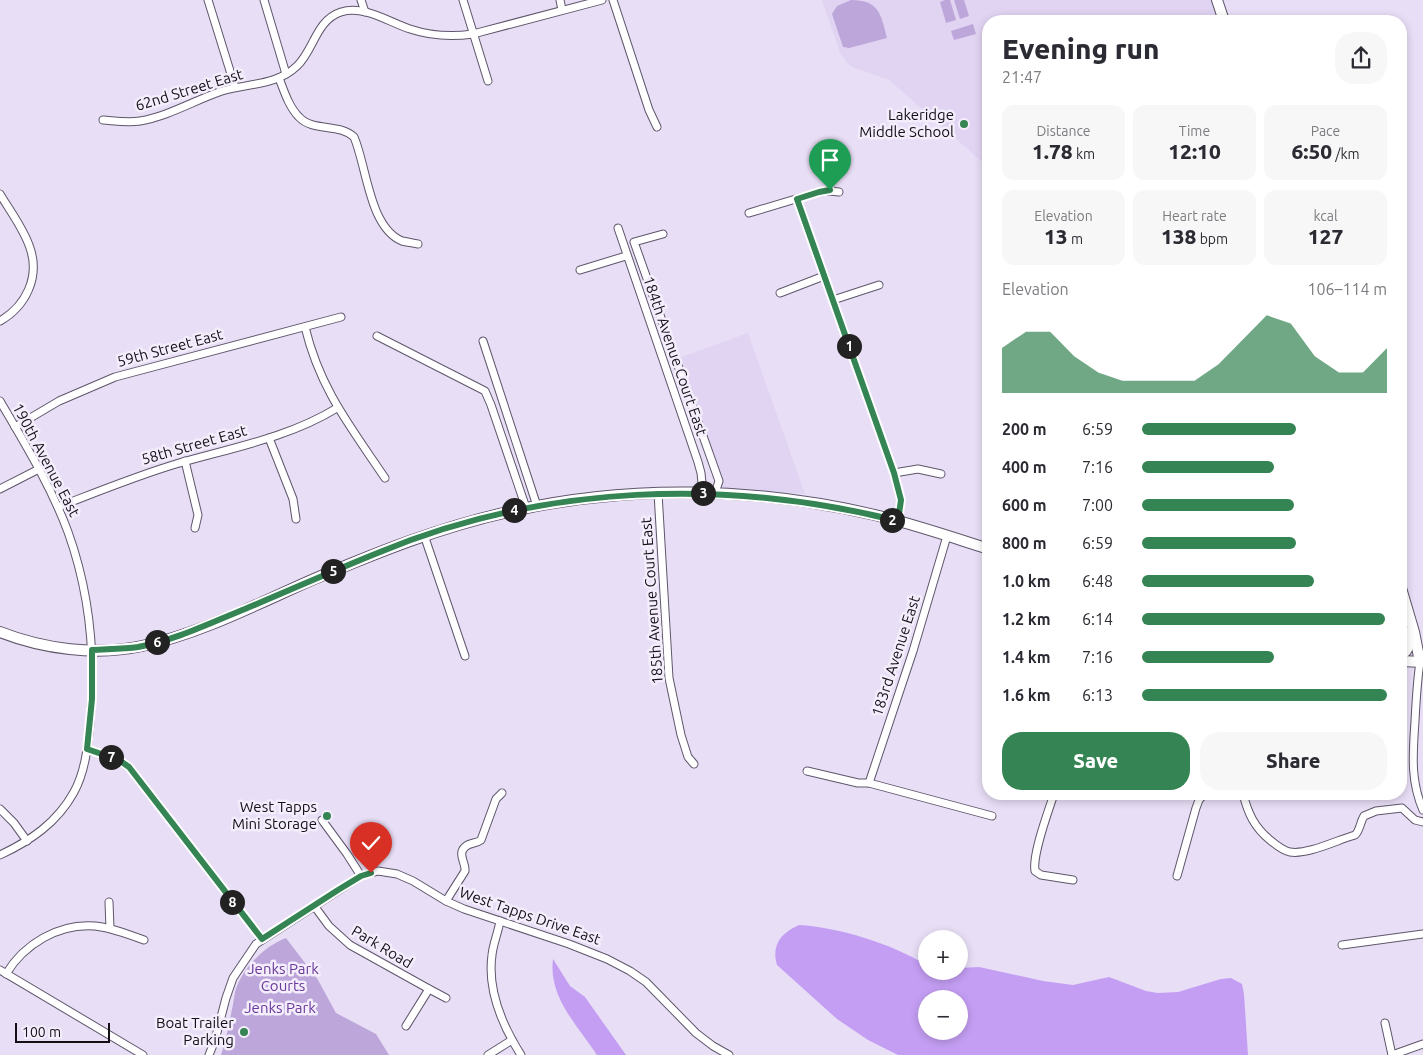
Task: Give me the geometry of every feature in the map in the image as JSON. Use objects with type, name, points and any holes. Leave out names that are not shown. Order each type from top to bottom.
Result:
[{"type":"street","points":[[208,0],[235,87]]},
{"type":"street","points":[[264,0],[286,74]]},
{"type":"street","points":[[361,0],[365,12]]},
{"type":"street","points":[[463,0],[488,81]]},
{"type":"street","points":[[560,0],[562,10]]},
{"type":"street","name":"62nd Street East","points":[[103,120],[126,122],[149,118],[235,87],[260,84],[278,78],[301,62],[326,21],[342,12],[354,10],[365,12],[410,29],[449,36],[473,34],[602,0]]},
{"type":"street","points":[[613,0],[649,110],[657,127],[618,0]]},
{"type":"street","points":[[1217,0],[1222,15]]},
{"type":"street","points":[[278,78],[289,103],[300,119],[309,124],[346,131],[354,137],[380,220],[390,233],[403,241],[418,244]]},
{"type":"street","points":[[749,213],[819,192],[830,190],[839,192]]},
{"type":"street","points":[[0,194],[30,247],[34,267],[32,282],[23,301],[13,312],[0,321]]},
{"type":"street","points":[[797,199],[894,473],[901,500],[898,521]]},
{"type":"street","name":"184th Avenue Court East","points":[[618,228],[698,462],[703,493]]},
{"type":"street","points":[[663,234],[634,242],[719,481],[715,493]]},
{"type":"street","points":[[580,270],[626,256]]},
{"type":"street","points":[[780,292],[824,276]]},
{"type":"street","points":[[833,300],[879,285]]},
{"type":"street","name":"59th Street East","points":[[15,427],[59,401],[115,377],[341,317]]},
{"type":"street","points":[[305,327],[318,370],[337,408],[385,478]]},
{"type":"street","points":[[377,336],[485,391],[526,508]]},
{"type":"street","points":[[482,341],[537,506]]},
{"type":"street","name":"190th Avenue East","points":[[0,401],[39,469],[68,532],[80,574],[92,650],[92,699],[87,749],[78,785],[68,801],[41,831],[27,842],[0,855]]},
{"type":"street","name":"58th Street East","points":[[58,507],[140,476],[303,426],[337,408]]},
{"type":"street","points":[[268,438],[293,499],[296,519]]},
{"type":"street","points":[[185,462],[198,515],[195,528]]},
{"type":"street","points":[[0,489],[39,469]]},
{"type":"street","points":[[894,473],[918,469],[941,474]]},
{"type":"street","points":[[0,632],[26,641],[60,648],[92,650],[129,648],[176,637],[424,535],[472,520],[526,508],[601,497],[658,493],[715,493],[810,502],[898,521],[982,547]]},
{"type":"street","name":"185th Avenue Court East","points":[[658,493],[669,678],[681,735],[688,757],[694,764]]},
{"type":"street","points":[[424,535],[465,656]]},
{"type":"street","name":"183rd Avenue East","points":[[869,783],[913,651],[947,536]]},
{"type":"street","points":[[1407,608],[1421,662],[1417,678],[1412,768],[1416,794],[1423,810]]},
{"type":"street","points":[[1407,648],[1409,645],[1409,614]]},
{"type":"street","points":[[1407,661],[1421,662]]},
{"type":"street","points":[[87,749],[119,760],[129,767],[262,939]]},
{"type":"street","points":[[807,771],[858,783],[869,783],[992,816]]},
{"type":"street","points":[[446,901],[465,872],[465,864],[462,858],[463,850],[468,845],[481,840],[496,799],[502,793]]},
{"type":"street","points":[[1052,800],[1036,854],[1035,868],[1041,875],[1073,880]]},
{"type":"street","points":[[1177,876],[1199,800]]},
{"type":"street","points":[[1245,800],[1250,817],[1259,831],[1278,846],[1291,852],[1318,848],[1355,835],[1364,816],[1376,811],[1402,808],[1415,820],[1423,822]]},
{"type":"street","points":[[0,809],[14,823],[27,842]]},
{"type":"street","points":[[322,820],[361,876]]},
{"type":"street","name":"West Tapps Drive East","points":[[209,1055],[233,978],[250,951],[262,939],[361,876],[378,871],[391,872],[413,881],[446,901],[464,909],[569,944],[624,967],[646,982],[696,1033],[729,1055]]},
{"type":"street","points":[[109,902],[110,928]]},
{"type":"street","name":"Park Road","points":[[315,906],[328,926],[350,946],[428,990],[446,998]]},
{"type":"street","points":[[500,921],[492,956],[492,983],[498,1009],[521,1055]]},
{"type":"street","points":[[143,1055],[3,972],[24,951],[46,936],[67,929],[83,926],[110,928],[144,940]]},
{"type":"street","points":[[1342,945],[1423,934]]},
{"type":"street","points":[[406,1026],[428,990]]},
{"type":"street","points":[[1385,1023],[1392,1055],[1423,1044]]},
{"type":"street","points":[[488,1055],[512,1040]]},
{"type":"shaded area","name":"Lakeridge Middle School","points":[[822,0],[1211,0],[1215,15],[982,15],[982,162],[889,80],[852,67],[840,53]]},
{"type":"shaded area","points":[[748,333],[805,494],[724,488],[679,358]]},
{"type":"shaded area","points":[[799,925],[814,926],[848,933],[882,944],[918,960],[918,980],[968,980],[968,968],[979,967],[1043,981],[1073,985],[1109,977],[1146,991],[1158,993],[1178,992],[1221,979],[1231,978],[1242,984],[1248,1055],[898,1055],[868,1040],[837,1019],[777,965],[775,951],[779,940],[787,932]]},
{"type":"shaded area","points":[[553,959],[570,986],[585,997],[626,1055],[597,1055],[573,1022],[560,998],[555,986]]},
{"type":"green space","points":[[851,0],[868,3],[877,10],[883,22],[887,38],[849,48],[843,47],[832,14],[837,6]]},
{"type":"green space","points":[[950,0],[956,20],[946,23],[940,2]]},
{"type":"green space","points":[[954,0],[964,0],[969,16],[960,19]]},
{"type":"green space","points":[[973,24],[976,34],[954,40],[951,31]]},
{"type":"green space","name":"Jenks Park","points":[[286,938],[318,980],[336,1013],[376,1034],[389,1055],[221,1055],[235,992],[241,978],[257,957],[278,941]]},
{"type":"place","name":"Lakeridge Middle School","points":[[964,124]]},
{"type":"place","name":"West Tapps Mini Storage","points":[[327,816]]},
{"type":"place","name":"Boat Trailer Parking","points":[[244,1032]]},
{"type":"route","points":[[371,873],[361,876],[262,939],[129,767],[119,760],[87,749],[92,699],[92,650],[129,648],[176,637],[379,552],[435,531],[472,520],[537,506],[636,494],[703,493],[810,502],[898,521],[901,500],[894,473],[797,199],[830,190]]},
{"type":"park label","name":"Jenks Park Courts","points":[[283,978]]}]
